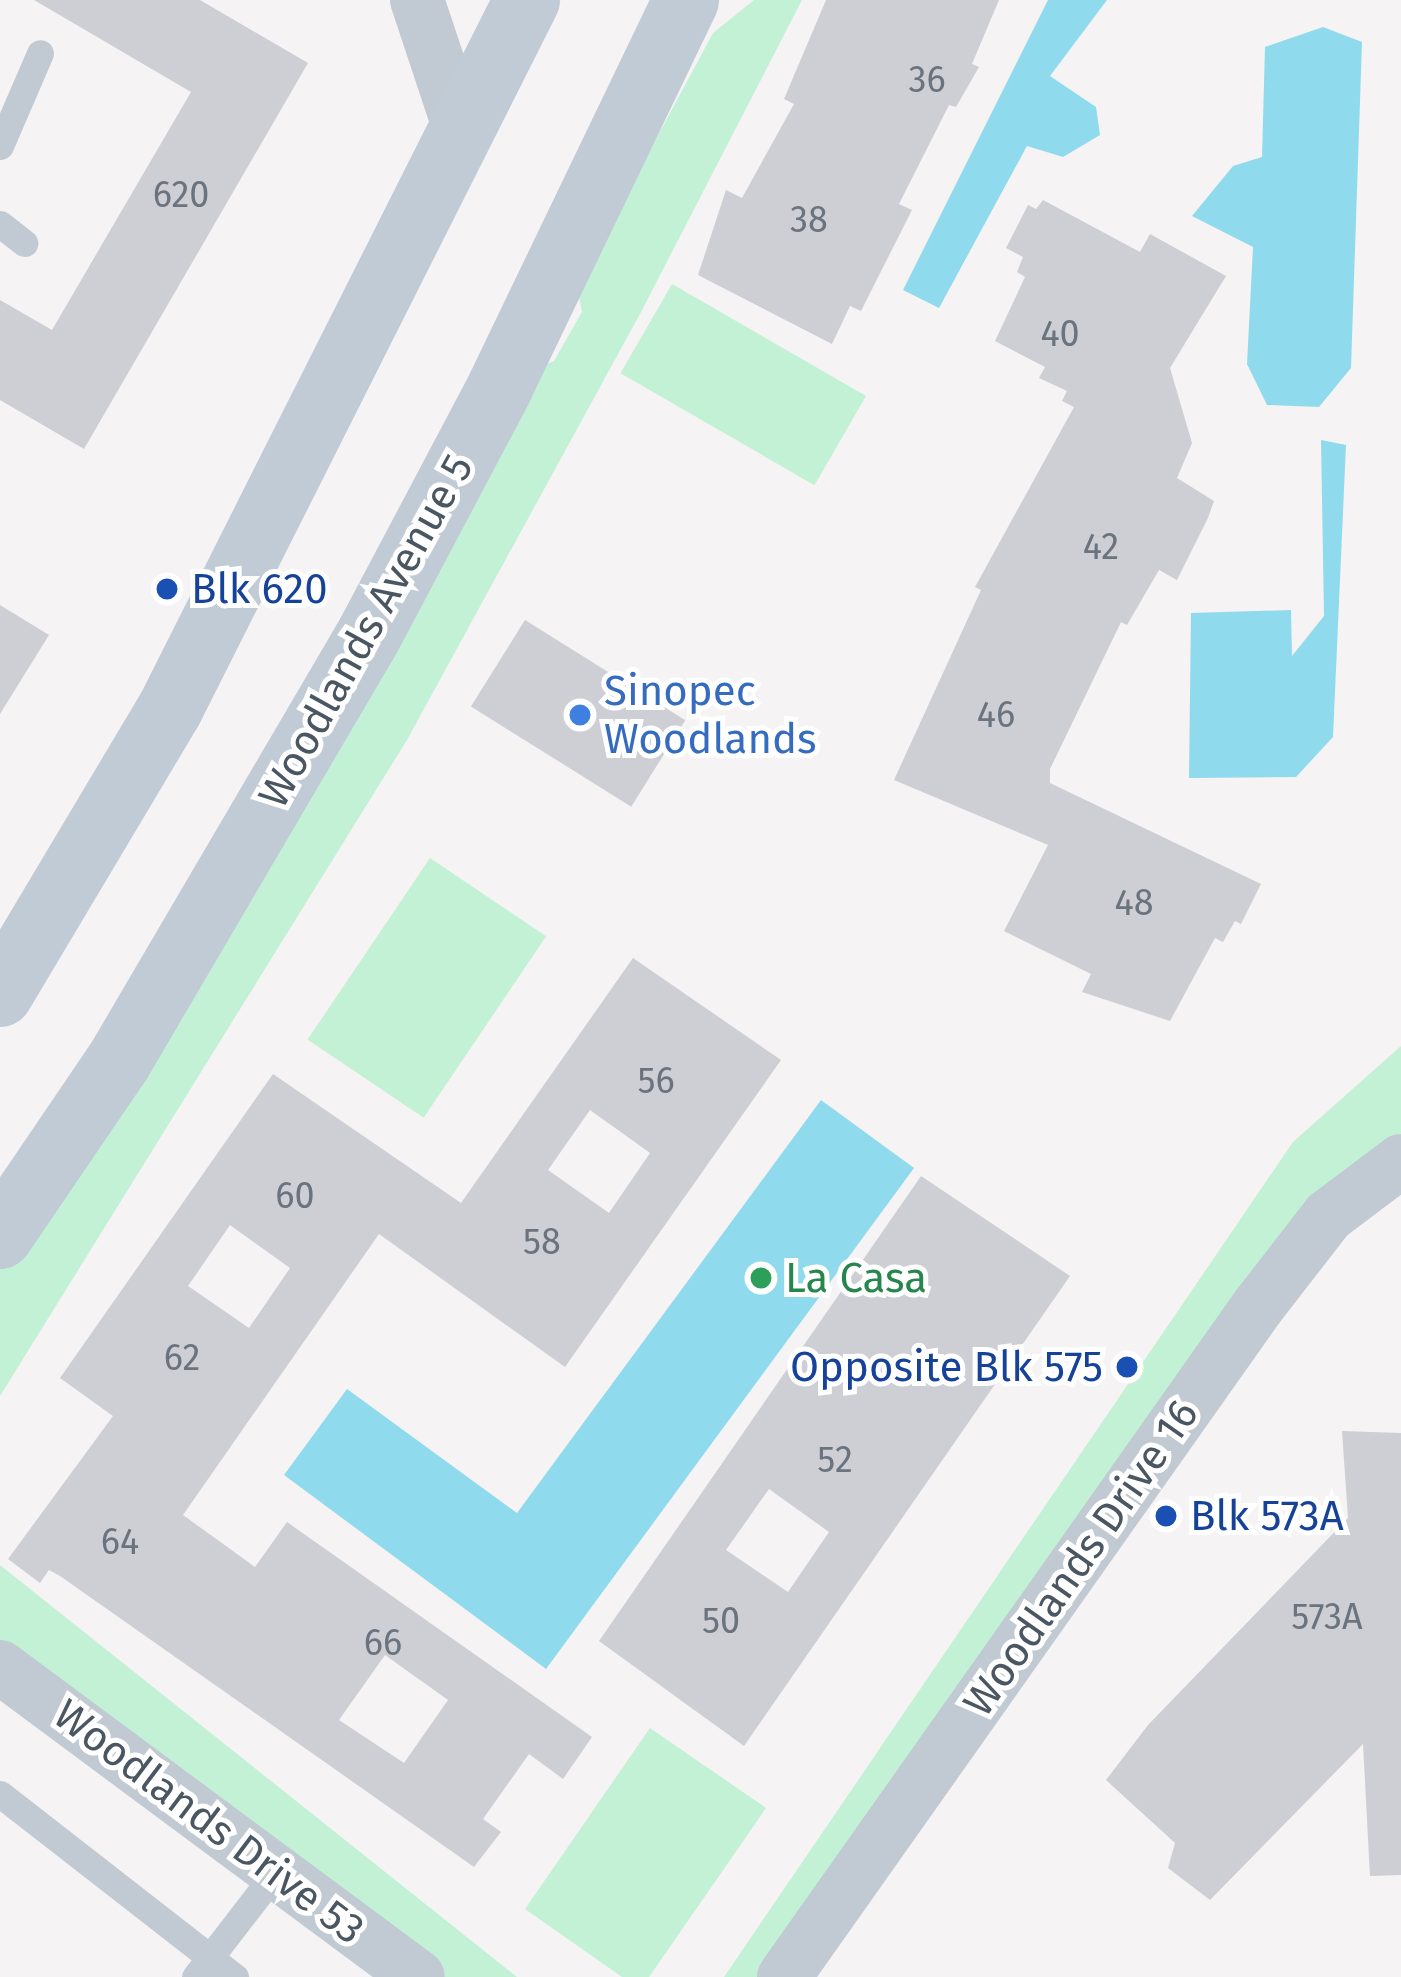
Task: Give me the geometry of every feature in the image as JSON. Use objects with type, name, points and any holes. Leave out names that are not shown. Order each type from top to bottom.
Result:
[{"type":"main road","points":[[0,994],[170,709],[527,0]]},
{"type":"main road","name":"Woodlands Avenue 5","points":[[0,1236],[118,1061],[370,633],[500,387],[686,0]]},
{"type":"main road","points":[[0,1157],[43,1097],[118,1061]]},
{"type":"street","points":[[417,0],[461,132]]},
{"type":"street","name":"Woodlands Drive 16","points":[[784,1977],[1259,1305],[1328,1216],[1401,1161]]},
{"type":"street","name":"Woodlands Drive 53","points":[[0,1666],[418,1977]]},
{"type":"lane","points":[[0,146],[40,53]]},
{"type":"lane","points":[[0,224],[24,243]]},
{"type":"lane","points":[[0,1794],[202,1968],[236,1977]]},
{"type":"lane","points":[[202,1968],[275,1873]]},
{"type":"green space","points":[[754,0],[802,0],[641,312],[407,740],[0,1396],[0,1267],[532,370],[554,361],[582,312],[577,286],[713,33]]},
{"type":"green space","points":[[672,284],[866,396],[814,485],[620,373]]},
{"type":"green space","points":[[430,858],[546,936],[424,1118],[308,1040]]},
{"type":"green space","points":[[1401,1046],[1401,1157],[781,1977],[724,1977],[1293,1142]]},
{"type":"green space","points":[[0,1565],[517,1977],[419,1977],[0,1665]]},
{"type":"green space","points":[[650,1728],[766,1808],[649,1977],[622,1977],[525,1909]]},
{"type":"water","points":[[1048,0],[1107,0],[1050,76],[1096,107],[1100,135],[1063,157],[1027,146],[939,308],[903,290]]},
{"type":"water","points":[[1323,27],[1362,42],[1351,368],[1319,407],[1267,405],[1247,364],[1253,247],[1192,216],[1233,166],[1262,157],[1265,47]]},
{"type":"water","points":[[1321,440],[1346,445],[1333,737],[1296,777],[1189,778],[1191,613],[1291,610],[1292,656],[1324,616]]},
{"type":"water","name":"La Casa","points":[[821,1100],[914,1168],[546,1669],[284,1475],[347,1389],[517,1513]]},
{"type":"building","points":[[34,0],[200,0],[308,63],[84,449],[0,400],[0,300],[52,330],[191,92]]},
{"type":"building","points":[[826,0],[999,0],[972,64],[979,67],[956,107],[949,105],[899,204],[912,210],[861,311],[850,306],[832,344],[698,275],[726,190],[742,198],[794,104],[784,99]]},
{"type":"building","points":[[1043,200],[1140,252],[1150,234],[1226,276],[1170,368],[1192,443],[1177,478],[1214,501],[1208,518],[1177,580],[1159,570],[1127,625],[1121,622],[1050,769],[1050,783],[1261,884],[1241,924],[1235,921],[1223,942],[1215,938],[1170,1021],[1082,992],[1091,974],[1004,931],[1048,845],[894,780],[981,590],[975,587],[1074,407],[1062,401],[1067,391],[1039,378],[1045,367],[995,341],[1025,277],[1017,272],[1023,257],[1006,248],[1028,205],[1036,209]]},
{"type":"building","points":[[0,605],[49,635],[0,714]]},
{"type":"building","name":"Sinopec Woodlands","points":[[525,620],[685,720],[631,807],[471,707]]},
{"type":"building","points":[[633,958],[781,1060],[565,1367],[379,1234],[183,1515],[255,1567],[287,1522],[592,1737],[563,1779],[529,1754],[483,1819],[501,1832],[474,1867],[60,1576],[49,1570],[40,1583],[8,1559],[113,1416],[60,1378],[273,1074],[461,1203]],"holes":[[[590,1110],[650,1153],[609,1213],[548,1170]],[[230,1225],[290,1268],[249,1328],[188,1286]],[[385,1655],[448,1700],[404,1763],[339,1720]]]},
{"type":"building","points":[[921,1176],[1070,1276],[744,1746],[599,1641]],"holes":[[[769,1489],[829,1532],[788,1592],[726,1550]]]},
{"type":"building","points":[[1342,1431],[1401,1433],[1401,1875],[1370,1876],[1363,1744],[1210,1900],[1168,1868],[1175,1843],[1106,1780],[1148,1725],[1348,1518]]},
{"type":"place","name":"Blk 620","points":[[167,589]]},
{"type":"place","name":"Sinopec Woodlands","points":[[580,715]]},
{"type":"place","name":"La Casa","points":[[761,1278]]},
{"type":"place","name":"Opposite Blk 575","points":[[1127,1367]]},
{"type":"place","name":"Blk 573A","points":[[1166,1516]]}]
